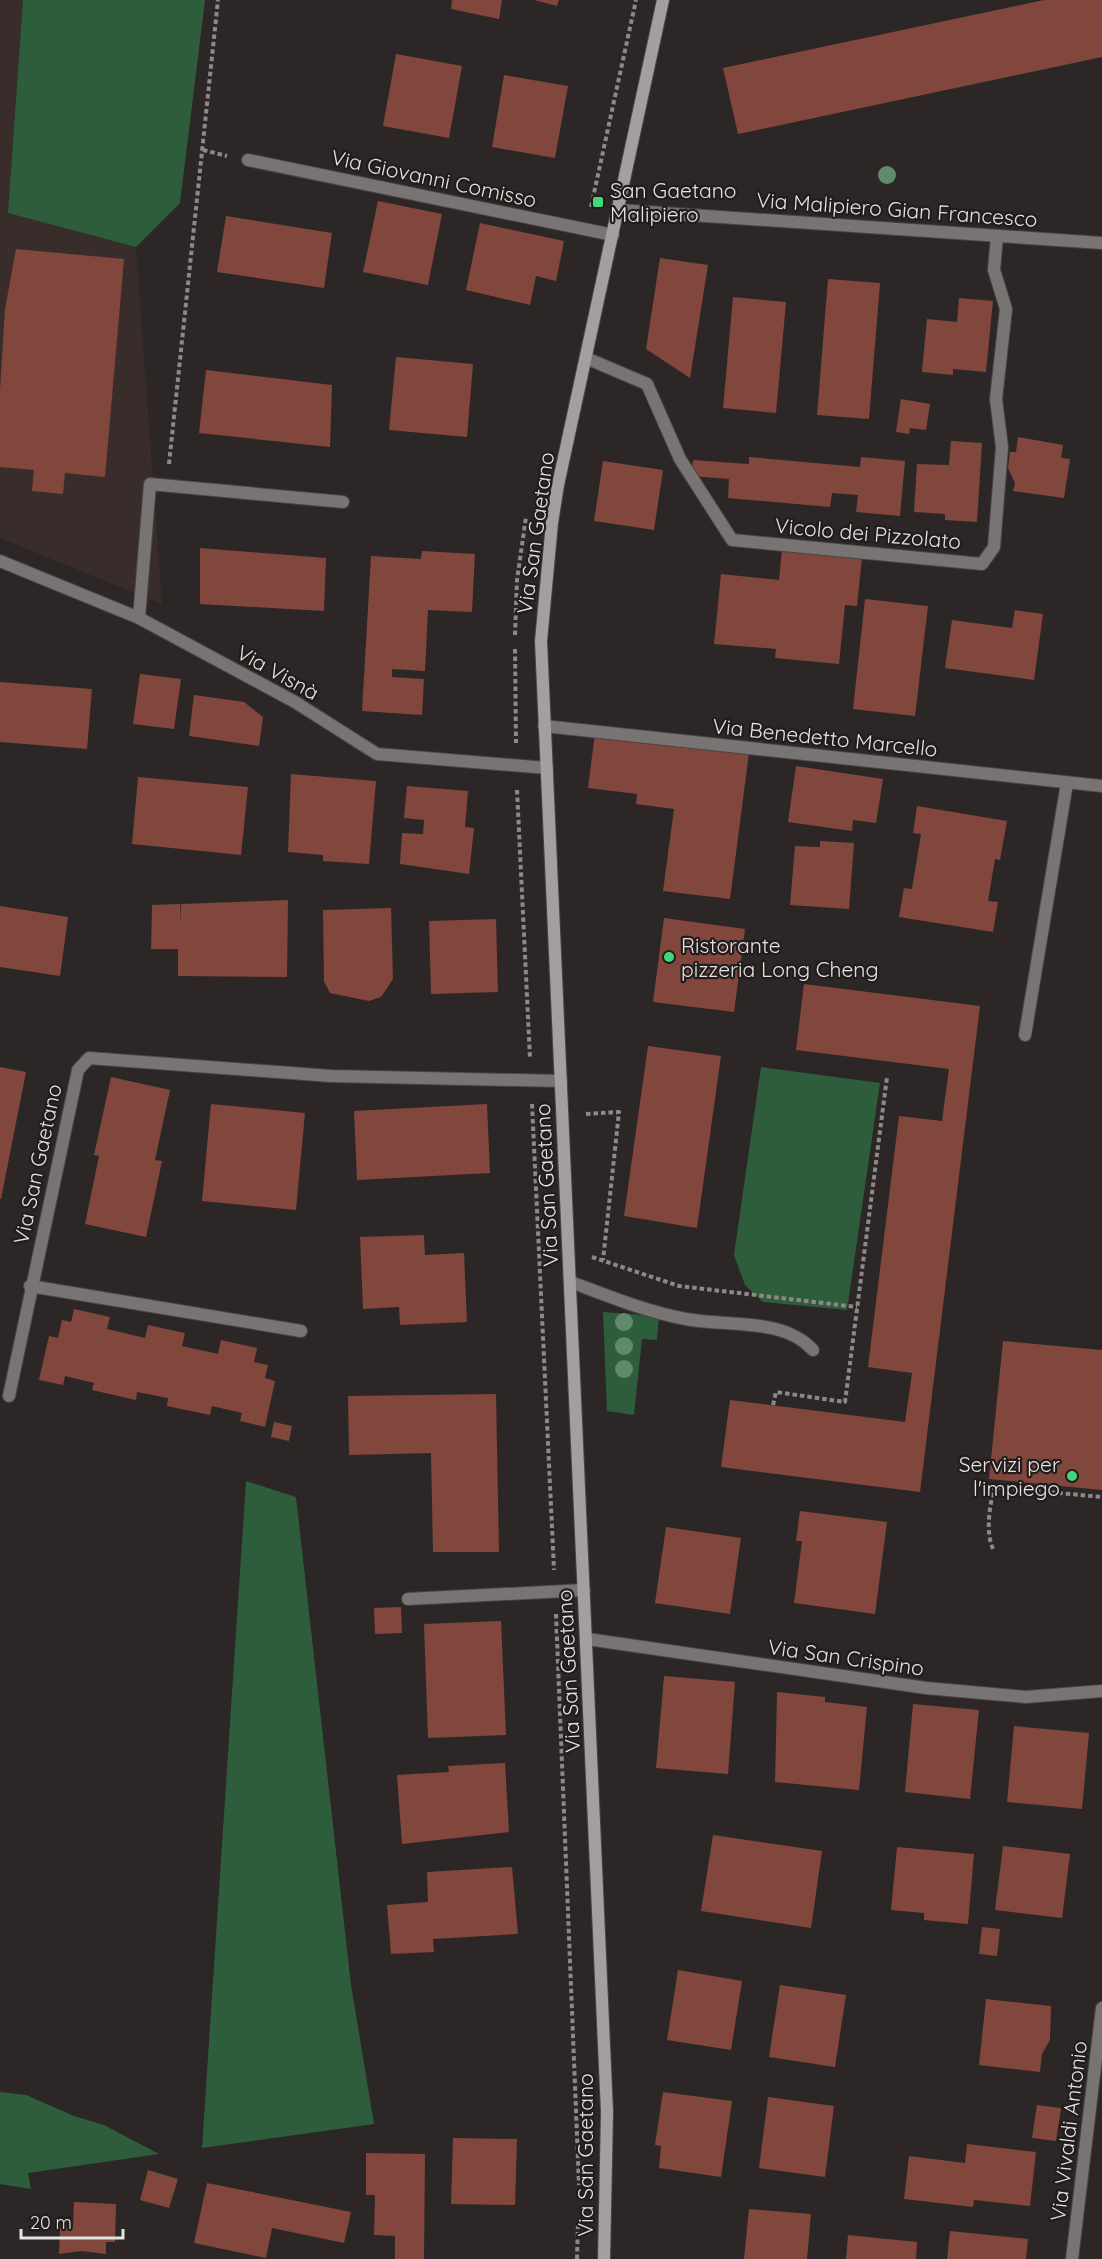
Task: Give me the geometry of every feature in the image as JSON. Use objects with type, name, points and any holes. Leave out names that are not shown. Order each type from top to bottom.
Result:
[{"type":"street","name":"Via San Gaetano","points":[[604,2259],[607,2122],[541,640],[552,523],[663,0]]},
{"type":"street","name":"Via Giovanni Comisso","points":[[248,160],[613,235]]},
{"type":"street","name":"Via Malipiero Gian Francesco","points":[[618,210],[1102,243]]},
{"type":"street","name":"Vicolo dei Pizzolato","points":[[586,358],[647,384],[680,459],[732,540],[982,564],[994,547],[1002,447],[996,399],[1006,309],[994,270],[996,236]]},
{"type":"street","points":[[139,618],[150,484],[343,502]]},
{"type":"street","name":"Via Visnà","points":[[0,561],[139,618],[295,702],[377,754],[547,768]]},
{"type":"street","name":"Via Benedetto Marcello","points":[[544,726],[1102,786]]},
{"type":"street","points":[[1025,1035],[1067,783]]},
{"type":"street","name":"Via San Gaetano","points":[[9,1396],[30,1286],[78,1070],[89,1058],[331,1076],[561,1081]]},
{"type":"street","points":[[571,1282],[685,1319],[781,1329],[802,1338],[813,1350]]},
{"type":"street","points":[[30,1286],[301,1331]]},
{"type":"street","points":[[408,1599],[584,1590]]},
{"type":"street","name":"Via San Crispino","points":[[586,1639],[967,1692],[1026,1698],[1102,1691]]},
{"type":"street","name":"Via Vivaldi Antonio","points":[[1072,2259],[1096,2123],[1102,2008]]},
{"type":"path","points":[[167,486],[218,0]]},
{"type":"path","points":[[517,791],[531,1063]]},
{"type":"path","points":[[773,1405],[776,1392],[845,1402],[887,1077]]},
{"type":"path","points":[[532,1105],[555,1592],[579,2189]]},
{"type":"path","points":[[583,1115],[619,1112],[603,1260]]},
{"type":"path","points":[[591,1256],[679,1286],[857,1307]]},
{"type":"path","points":[[993,1550],[989,1540],[989,1513],[994,1487],[1102,1497]]},
{"type":"path","points":[[577,2259],[579,2212]]},
{"type":"shaded area","points":[[0,0],[23,0],[8,213],[136,247],[162,604],[0,538]]},
{"type":"green space","points":[[23,0],[205,0],[180,203],[136,247],[8,213]]},
{"type":"green space","points":[[761,1067],[880,1083],[847,1310],[763,1302],[745,1285],[734,1255]]},
{"type":"green space","points":[[603,1312],[659,1316],[657,1340],[642,1339],[634,1415],[607,1411]]},
{"type":"green space","points":[[246,1481],[296,1497],[351,1985],[374,2124],[202,2148]]},
{"type":"green space","points":[[0,2092],[26,2095],[74,2116],[104,2125],[159,2154],[28,2173],[31,2189],[0,2184]]},
{"type":"building","points":[[452,0],[502,0],[499,19],[451,9]]},
{"type":"building","points":[[534,0],[559,0],[557,6]]},
{"type":"building","points":[[1044,0],[1102,0],[1102,57],[738,134],[723,68]]},
{"type":"building","points":[[396,54],[462,66],[449,138],[383,126]]},
{"type":"building","points":[[504,75],[568,86],[555,158],[492,147]]},
{"type":"building","points":[[378,201],[442,214],[428,285],[363,272]]},
{"type":"building","points":[[226,216],[332,233],[324,288],[217,272]]},
{"type":"building","points":[[480,223],[564,241],[556,281],[536,276],[530,305],[466,290]]},
{"type":"building","points":[[16,249],[124,259],[105,477],[65,473],[63,494],[32,491],[34,470],[0,467],[0,390],[5,309]]},
{"type":"building","points":[[660,258],[708,265],[690,378],[646,349]]},
{"type":"building","points":[[828,279],[880,283],[869,419],[817,415]]},
{"type":"building","points":[[733,297],[786,302],[776,413],[723,408]]},
{"type":"building","points":[[959,298],[993,301],[986,372],[953,369],[953,375],[922,372],[927,319],[957,322]]},
{"type":"building","points":[[396,357],[473,364],[467,437],[389,430]]},
{"type":"building","points":[[206,370],[332,385],[330,447],[199,433]]},
{"type":"building","points":[[901,399],[930,404],[926,430],[910,428],[909,434],[896,432]]},
{"type":"building","points":[[1018,437],[1063,445],[1061,458],[1070,459],[1064,498],[1013,491],[1015,483],[1008,468],[1010,452],[1016,452]]},
{"type":"building","points":[[951,441],[982,443],[977,522],[945,520],[945,514],[914,512],[917,464],[949,465]]},
{"type":"building","points":[[749,457],[860,467],[861,457],[905,461],[900,516],[856,512],[858,495],[832,493],[830,507],[728,498],[729,479],[691,476],[693,460],[749,464]]},
{"type":"building","points":[[603,461],[663,470],[654,530],[594,521]]},
{"type":"building","points":[[200,548],[326,558],[324,611],[200,604]]},
{"type":"building","points":[[782,550],[862,557],[857,606],[845,605],[839,664],[775,658],[776,649],[714,644],[721,574],[779,580]]},
{"type":"building","points":[[422,551],[475,554],[472,612],[428,610],[425,671],[392,669],[392,677],[424,679],[422,715],[362,711],[371,556],[421,559]]},
{"type":"building","points":[[865,599],[928,606],[915,716],[853,709]]},
{"type":"building","points":[[1015,610],[1043,614],[1034,680],[945,668],[952,620],[1012,628]]},
{"type":"building","points":[[140,674],[181,679],[174,729],[133,724]]},
{"type":"building","points":[[0,682],[92,689],[87,749],[0,742]]},
{"type":"building","points":[[194,695],[244,702],[263,717],[259,746],[189,736]]},
{"type":"building","points":[[595,733],[749,753],[730,899],[663,891],[674,809],[636,804],[637,794],[588,788]]},
{"type":"building","points":[[796,766],[883,779],[876,823],[853,820],[852,831],[788,822]]},
{"type":"building","points":[[291,774],[376,781],[369,864],[323,861],[323,855],[288,852]]},
{"type":"building","points":[[138,777],[248,787],[241,855],[132,844]]},
{"type":"building","points":[[407,786],[468,791],[465,827],[474,828],[469,874],[400,864],[402,833],[423,834],[424,820],[404,818]]},
{"type":"building","points":[[917,806],[1007,821],[1000,860],[995,859],[988,901],[998,902],[993,932],[899,917],[904,888],[912,889],[921,834],[913,833]]},
{"type":"building","points":[[820,841],[854,843],[849,909],[790,905],[795,846],[820,847]]},
{"type":"building","points":[[288,900],[287,977],[178,976],[178,949],[151,949],[152,905],[180,904],[180,924],[181,904]]},
{"type":"building","points":[[0,906],[68,917],[60,976],[0,967]]},
{"type":"building","points":[[391,908],[393,979],[381,997],[369,1001],[330,993],[324,981],[323,910]]},
{"type":"building","points":[[664,918],[745,929],[734,1012],[653,1002]]},
{"type":"building","points":[[496,919],[498,992],[431,994],[429,921]]},
{"type":"building","points":[[804,984],[980,1006],[920,1492],[721,1467],[730,1400],[905,1422],[912,1373],[868,1367],[899,1116],[942,1121],[949,1069],[796,1050]]},
{"type":"building","points":[[648,1046],[721,1056],[697,1228],[624,1216]]},
{"type":"building","points":[[0,1067],[26,1072],[1,1199],[0,1199]]},
{"type":"building","points":[[111,1077],[170,1090],[155,1160],[162,1161],[146,1237],[85,1224],[99,1156],[94,1155]]},
{"type":"building","points":[[211,1104],[305,1113],[296,1210],[202,1201]]},
{"type":"building","points":[[487,1104],[490,1173],[357,1180],[354,1111]]},
{"type":"building","points":[[424,1235],[425,1255],[464,1253],[467,1322],[400,1325],[399,1307],[363,1309],[360,1237]]},
{"type":"building","points":[[74,1309],[110,1317],[107,1329],[145,1338],[148,1325],[185,1333],[182,1346],[218,1354],[221,1340],[257,1348],[254,1362],[268,1365],[265,1378],[275,1381],[265,1427],[240,1421],[242,1413],[212,1406],[210,1415],[167,1406],[168,1398],[137,1392],[136,1400],[92,1390],[94,1383],[65,1376],[63,1385],[39,1380],[49,1336],[58,1338],[62,1320],[71,1322]]},
{"type":"building","points":[[1003,1341],[1102,1350],[1102,1490],[989,1479]]},
{"type":"building","points":[[496,1394],[499,1552],[433,1552],[431,1453],[349,1455],[348,1396]]},
{"type":"building","points":[[274,1422],[292,1426],[289,1441],[271,1437]]},
{"type":"building","points":[[800,1511],[887,1522],[875,1614],[794,1603],[802,1541],[796,1541]]},
{"type":"building","points":[[666,1527],[741,1538],[730,1614],[655,1603]]},
{"type":"building","points":[[401,1607],[402,1633],[375,1634],[374,1608]]},
{"type":"building","points":[[501,1621],[506,1735],[428,1738],[424,1624]]},
{"type":"building","points":[[664,1676],[735,1682],[728,1774],[656,1768]]},
{"type":"building","points":[[777,1692],[825,1697],[825,1702],[867,1707],[859,1790],[775,1782]]},
{"type":"building","points":[[913,1704],[979,1710],[970,1799],[905,1792]]},
{"type":"building","points":[[1014,1726],[1089,1733],[1082,1809],[1007,1802]]},
{"type":"building","points":[[505,1763],[509,1832],[402,1844],[397,1775],[449,1772],[448,1766]]},
{"type":"building","points":[[713,1835],[822,1851],[811,1928],[701,1911]]},
{"type":"building","points":[[1003,1846],[1070,1854],[1062,1918],[995,1910]]},
{"type":"building","points":[[897,1847],[974,1854],[968,1924],[924,1920],[924,1913],[891,1910]]},
{"type":"building","points":[[512,1867],[518,1934],[433,1939],[434,1952],[391,1954],[387,1905],[428,1902],[427,1872]]},
{"type":"building","points":[[982,1927],[1000,1929],[997,1956],[979,1954]]},
{"type":"building","points":[[678,1970],[742,1981],[731,2050],[667,2040]]},
{"type":"building","points":[[780,1985],[846,1995],[835,2067],[769,2057]]},
{"type":"building","points":[[986,1999],[1051,2006],[1050,2040],[1042,2054],[1040,2072],[979,2065]]},
{"type":"building","points":[[663,2092],[732,2101],[721,2177],[659,2168],[661,2146],[655,2145]]},
{"type":"building","points":[[768,2097],[834,2106],[825,2177],[759,2168]]},
{"type":"building","points":[[1037,2105],[1061,2108],[1056,2141],[1032,2138]]},
{"type":"building","points":[[453,2138],[517,2139],[515,2205],[451,2204]]},
{"type":"building","points":[[967,2144],[1036,2152],[1030,2206],[974,2200],[973,2207],[904,2199],[909,2156],[965,2163]]},
{"type":"building","points":[[366,2153],[425,2154],[424,2259],[395,2259],[395,2236],[374,2235],[375,2195],[366,2195]]},
{"type":"building","points":[[148,2170],[178,2179],[169,2208],[140,2200]]},
{"type":"building","points":[[207,2183],[351,2212],[344,2243],[272,2228],[266,2258],[194,2243]]},
{"type":"building","points":[[74,2202],[116,2204],[115,2242],[106,2242],[106,2254],[81,2251],[59,2254],[60,2227],[73,2227]]},
{"type":"building","points":[[749,2209],[811,2214],[807,2259],[744,2259]]},
{"type":"building","points":[[950,2231],[1028,2239],[1026,2259],[947,2259]]},
{"type":"building","points":[[848,2235],[917,2242],[916,2259],[846,2259]]},
{"type":"place","name":"San Gaetano Malipiero","points":[[598,202]]},
{"type":"place","name":"Ristorante pizzeria Long Cheng","points":[[669,957]]},
{"type":"place","name":"Servizi per l'impiego","points":[[1072,1476]]}]
